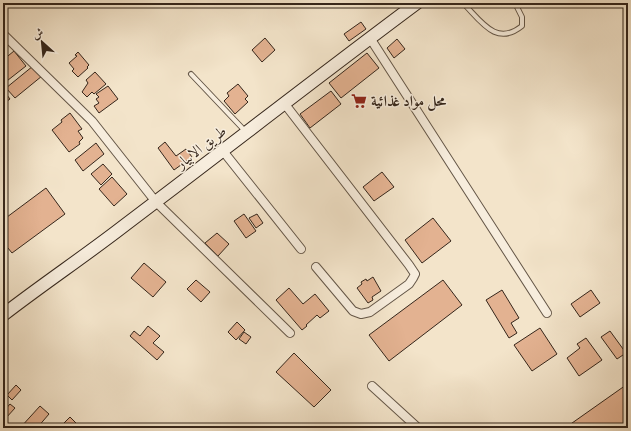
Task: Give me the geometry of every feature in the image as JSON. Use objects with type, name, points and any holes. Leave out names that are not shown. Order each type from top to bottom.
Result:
[{"type":"main road","name":"طريق الابيار","points":[[4,311],[88,254],[417,3]]},
{"type":"street","points":[[3,34],[92,121],[156,202],[290,333]]},
{"type":"street","points":[[370,38],[546,312]]},
{"type":"street","points":[[284,103],[415,274],[408,284],[370,312],[361,314],[353,311],[316,267]]},
{"type":"street","points":[[223,151],[301,249]]},
{"type":"street","points":[[372,386],[418,428]]},
{"type":"lane","points":[[463,3],[491,32],[505,35],[514,33],[522,26],[522,17],[515,3]]},
{"type":"lane","points":[[191,74],[247,132]]},
{"type":"building","points":[[361,22],[366,29],[349,41],[344,34]]},
{"type":"building","points":[[265,38],[275,50],[262,62],[252,50]]},
{"type":"building","points":[[397,39],[405,49],[394,58],[387,48]]},
{"type":"building","points":[[14,51],[26,66],[3,84],[3,60]]},
{"type":"building","points":[[78,52],[89,65],[87,67],[88,68],[78,77],[72,71],[74,69],[69,63],[77,56],[75,55]]},
{"type":"building","points":[[367,53],[379,68],[341,98],[329,83]]},
{"type":"building","points":[[33,66],[42,76],[15,98],[6,88]]},
{"type":"building","points":[[95,72],[106,84],[94,94],[92,92],[87,97],[82,92],[88,83],[86,80]]},
{"type":"building","points":[[238,84],[248,96],[245,99],[248,102],[235,114],[224,101],[229,96],[227,93]]},
{"type":"building","points":[[108,86],[118,99],[99,113],[94,106],[99,103],[96,99],[99,97],[96,94]]},
{"type":"building","points":[[3,90],[10,99],[3,104]]},
{"type":"building","points":[[331,91],[341,104],[310,128],[300,114]]},
{"type":"building","points":[[70,113],[82,129],[78,131],[83,138],[79,142],[80,144],[69,152],[52,130]]},
{"type":"building","points":[[165,142],[176,156],[186,149],[192,157],[174,170],[158,148]]},
{"type":"building","points":[[96,143],[104,154],[83,171],[75,160]]},
{"type":"building","points":[[103,164],[112,174],[101,185],[91,174]]},
{"type":"building","points":[[382,172],[394,187],[374,201],[363,187]]},
{"type":"building","points":[[112,177],[127,194],[114,206],[99,189]]},
{"type":"building","points":[[46,188],[65,214],[12,253],[3,242],[3,220]]},
{"type":"building","points":[[244,214],[256,231],[246,238],[234,221]]},
{"type":"building","points":[[257,214],[263,223],[256,228],[249,218]]},
{"type":"building","points":[[433,218],[451,241],[422,263],[405,240]]},
{"type":"building","points":[[217,233],[229,244],[218,256],[205,243]]},
{"type":"building","points":[[144,263],[166,282],[153,297],[131,278]]},
{"type":"building","points":[[373,277],[381,291],[372,297],[373,300],[368,303],[357,288],[362,284],[361,282],[366,279],[367,281]]},
{"type":"building","points":[[196,280],[210,292],[201,302],[187,289]]},
{"type":"building","points":[[443,280],[462,305],[389,361],[369,335]]},
{"type":"building","points":[[289,288],[303,304],[315,294],[329,311],[320,318],[317,315],[302,330],[276,300]]},
{"type":"building","points":[[502,290],[519,318],[511,323],[517,333],[509,338],[486,300]]},
{"type":"building","points":[[591,290],[600,303],[580,317],[571,304]]},
{"type":"building","points":[[237,322],[245,330],[236,340],[228,332]]},
{"type":"building","points":[[148,326],[160,336],[153,343],[164,352],[157,360],[130,336],[134,331],[140,336]]},
{"type":"building","points":[[540,328],[557,354],[532,371],[514,345]]},
{"type":"building","points":[[610,331],[626,353],[617,359],[601,337]]},
{"type":"building","points":[[244,332],[251,337],[246,344],[239,339]]},
{"type":"building","points":[[586,338],[602,360],[579,376],[567,358],[580,348],[577,344]]},
{"type":"building","points":[[294,353],[331,390],[314,407],[276,372]]},
{"type":"building","points":[[16,385],[21,390],[12,400],[7,395]]},
{"type":"building","points":[[626,385],[628,388],[628,428],[565,428]]},
{"type":"building","points":[[10,404],[15,408],[6,418],[3,415],[3,412]]},
{"type":"building","points":[[40,406],[49,414],[37,428],[20,428]]},
{"type":"building","points":[[70,417],[81,428],[59,428]]},
{"type":"place","name":"محل مواد غذائية","points":[[359,101]]}]
